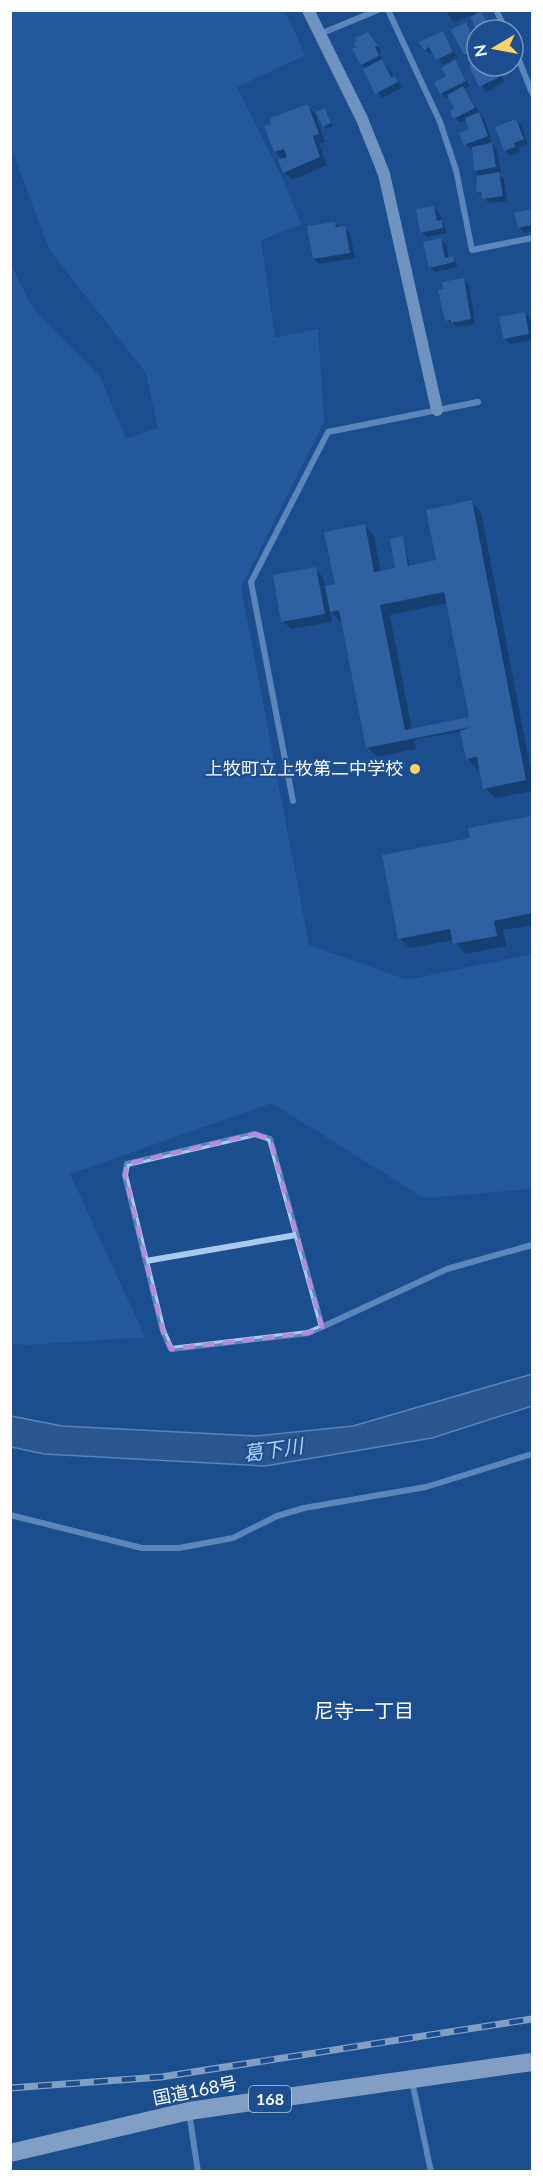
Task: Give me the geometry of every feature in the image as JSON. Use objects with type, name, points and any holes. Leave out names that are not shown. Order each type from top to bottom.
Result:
[{"type":"highway","name":"国道168号","points":[[10,2154],[189,2111],[532,2062]]},
{"type":"street","points":[[308,10],[362,119],[387,182],[437,410]]},
{"type":"street","points":[[320,34],[378,10]]},
{"type":"street","points":[[388,10],[440,122],[456,170],[472,250],[531,239],[532,248]]},
{"type":"street","points":[[525,75],[532,93]]},
{"type":"street","points":[[293,801],[250,582],[328,432],[478,402]]},
{"type":"street","points":[[322,1326],[270,1139],[255,1134],[127,1164],[125,1175],[163,1331],[171,1349],[308,1333],[447,1269],[532,1245]]},
{"type":"street","points":[[146,1261],[296,1236]]},
{"type":"street","points":[[10,1515],[142,1548],[179,1548],[233,1538],[277,1516],[304,1508],[426,1486],[532,1454]]},
{"type":"street","points":[[411,2078],[431,2172]]},
{"type":"street","points":[[189,2111],[198,2172]]},
{"type":"highlighted area","points":[[255,1134],[270,1139],[322,1327],[308,1333],[171,1349],[163,1331],[125,1175],[127,1164]]},
{"type":"shaded area","points":[[11,10],[285,11],[305,55],[237,87],[283,180],[301,224],[261,240],[275,338],[318,329],[324,422],[241,587],[309,945],[407,980],[532,954],[532,1189],[424,1198],[272,1103],[70,1174],[145,1337],[25,1345],[10,1343],[11,265],[32,307],[100,377],[126,439],[158,428],[146,373],[49,249],[11,147]]},
{"type":"water","name":"葛下川","points":[[532,1374],[532,1406],[432,1438],[265,1466],[44,1454],[11,1447],[11,1416],[62,1426],[256,1436],[353,1426]]},
{"type":"building","points":[[481,11],[485,18],[471,18]]},
{"type":"building","points":[[465,23],[465,55],[464,55],[451,30]]},
{"type":"building","points":[[443,31],[453,52],[436,60],[429,47],[424,50],[419,42]]},
{"type":"building","points":[[368,32],[378,46],[375,47],[379,56],[361,65],[352,49],[356,47],[355,38]]},
{"type":"building","points":[[382,59],[391,77],[394,76],[398,82],[375,94],[363,69]]},
{"type":"building","points":[[455,60],[466,81],[440,94],[434,82],[446,76],[441,68]]},
{"type":"building","points":[[475,78],[497,78],[479,87]]},
{"type":"building","points":[[463,86],[475,108],[453,119],[450,111],[454,109],[447,95]]},
{"type":"building","points":[[308,104],[319,134],[313,136],[320,157],[283,173],[278,160],[287,157],[284,149],[274,152],[264,126],[271,124],[270,118]]},
{"type":"building","points":[[325,108],[331,123],[323,127],[316,112]]},
{"type":"building","points":[[479,112],[488,136],[464,145],[459,133],[469,129],[465,118]]},
{"type":"building","points":[[516,119],[524,139],[514,143],[515,147],[504,151],[495,127]]},
{"type":"building","points":[[492,143],[496,167],[474,171],[472,147]]},
{"type":"building","points":[[499,172],[503,196],[482,199],[481,192],[476,192],[477,176]]},
{"type":"building","points":[[434,206],[437,221],[442,220],[443,228],[420,233],[416,209]]},
{"type":"building","points":[[532,209],[532,225],[518,228],[514,213]]},
{"type":"building","points":[[335,222],[336,227],[345,226],[350,253],[313,259],[307,226]]},
{"type":"building","points":[[441,238],[445,258],[453,256],[454,262],[429,268],[423,242]]},
{"type":"building","points":[[464,278],[471,319],[451,323],[451,320],[445,321],[438,290],[443,289],[442,282]]},
{"type":"building","points":[[525,312],[529,334],[503,339],[499,317]]},
{"type":"building","points":[[472,500],[526,780],[483,789],[477,757],[466,759],[460,731],[471,727],[366,748],[339,610],[330,612],[325,586],[335,584],[324,532],[365,524],[374,572],[395,568],[390,539],[403,536],[408,566],[436,560],[426,510]],"holes":[[[444,592],[469,717],[405,730],[380,605]]]},
{"type":"building","points":[[316,567],[325,614],[281,622],[273,575]]},
{"type":"building","points":[[532,816],[532,913],[494,921],[497,936],[453,944],[450,929],[398,939],[382,855],[470,838],[468,828]]},
{"type":"railway","points":[[10,2088],[161,2077],[532,2019]]},
{"type":"place","name":"上牧町立上牧第二中学校","points":[[415,769]]},
{"type":"district","name":"尼寺一丁目","points":[[364,1711]]}]
